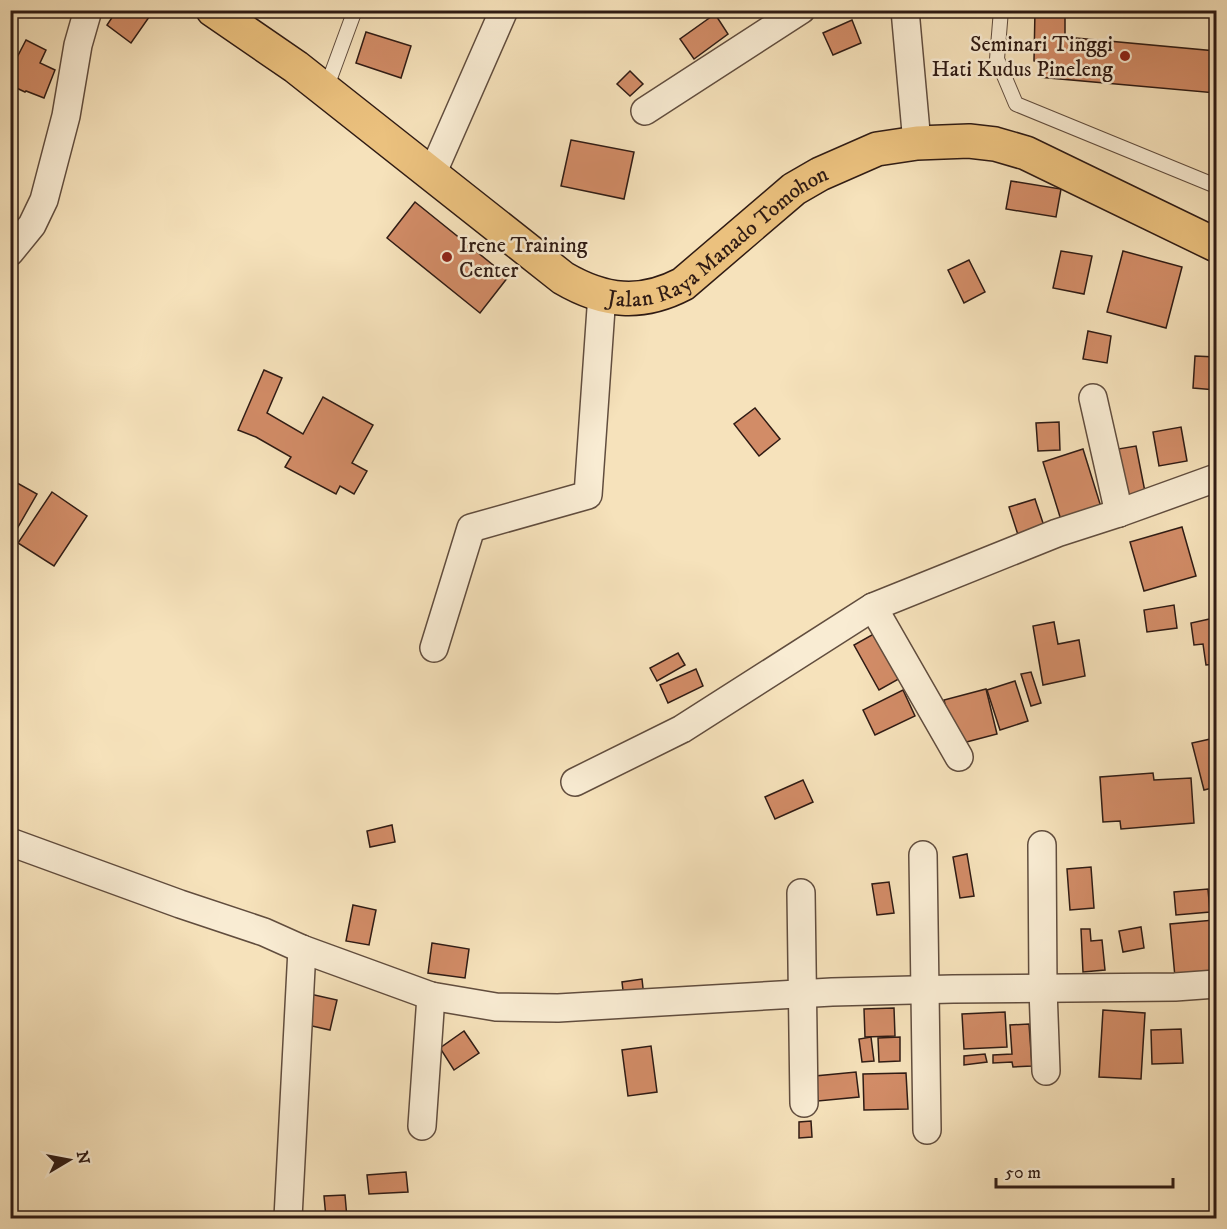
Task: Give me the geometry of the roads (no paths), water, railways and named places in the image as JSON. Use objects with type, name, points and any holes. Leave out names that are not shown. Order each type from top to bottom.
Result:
[{"type":"highway","name":"Jalan Raya Manado Tomohon","points":[[213,10],[296,68],[563,278],[584,289],[623,299],[660,294],[683,284],[794,189],[820,174],[877,149],[917,142],[969,141],[995,144],[1026,153],[1216,245]]},
{"type":"street","points":[[10,252],[32,225],[44,200],[66,116],[78,45],[88,10]]},
{"type":"street","points":[[432,174],[504,10]]},
{"type":"street","points":[[645,111],[801,10]]},
{"type":"street","points":[[905,10],[917,142]]},
{"type":"street","points":[[434,648],[471,528],[588,495],[602,294]]},
{"type":"street","points":[[1093,398],[1119,513]]},
{"type":"street","points":[[575,782],[682,729],[873,607],[1057,533],[1216,478]]},
{"type":"street","points":[[873,607],[959,757]]},
{"type":"street","points":[[10,842],[264,932],[302,949],[431,996],[496,1006],[558,1008],[925,989],[1175,987],[1216,984]]},
{"type":"street","points":[[1042,845],[1046,1071]]},
{"type":"street","points":[[923,855],[927,1130]]},
{"type":"street","points":[[801,894],[804,1103]]},
{"type":"street","points":[[288,1218],[302,949]]},
{"type":"street","points":[[423,1126],[431,996]]},
{"type":"lane","points":[[326,91],[355,10]]},
{"type":"lane","points":[[1001,10],[997,59],[1016,104],[1216,186]]},
{"type":"place","name":"Seminari Tinggi Hati Kudus Pineleng","points":[[1125,56]]},
{"type":"place","name":"Irene Training Center","points":[[447,257]]}]
